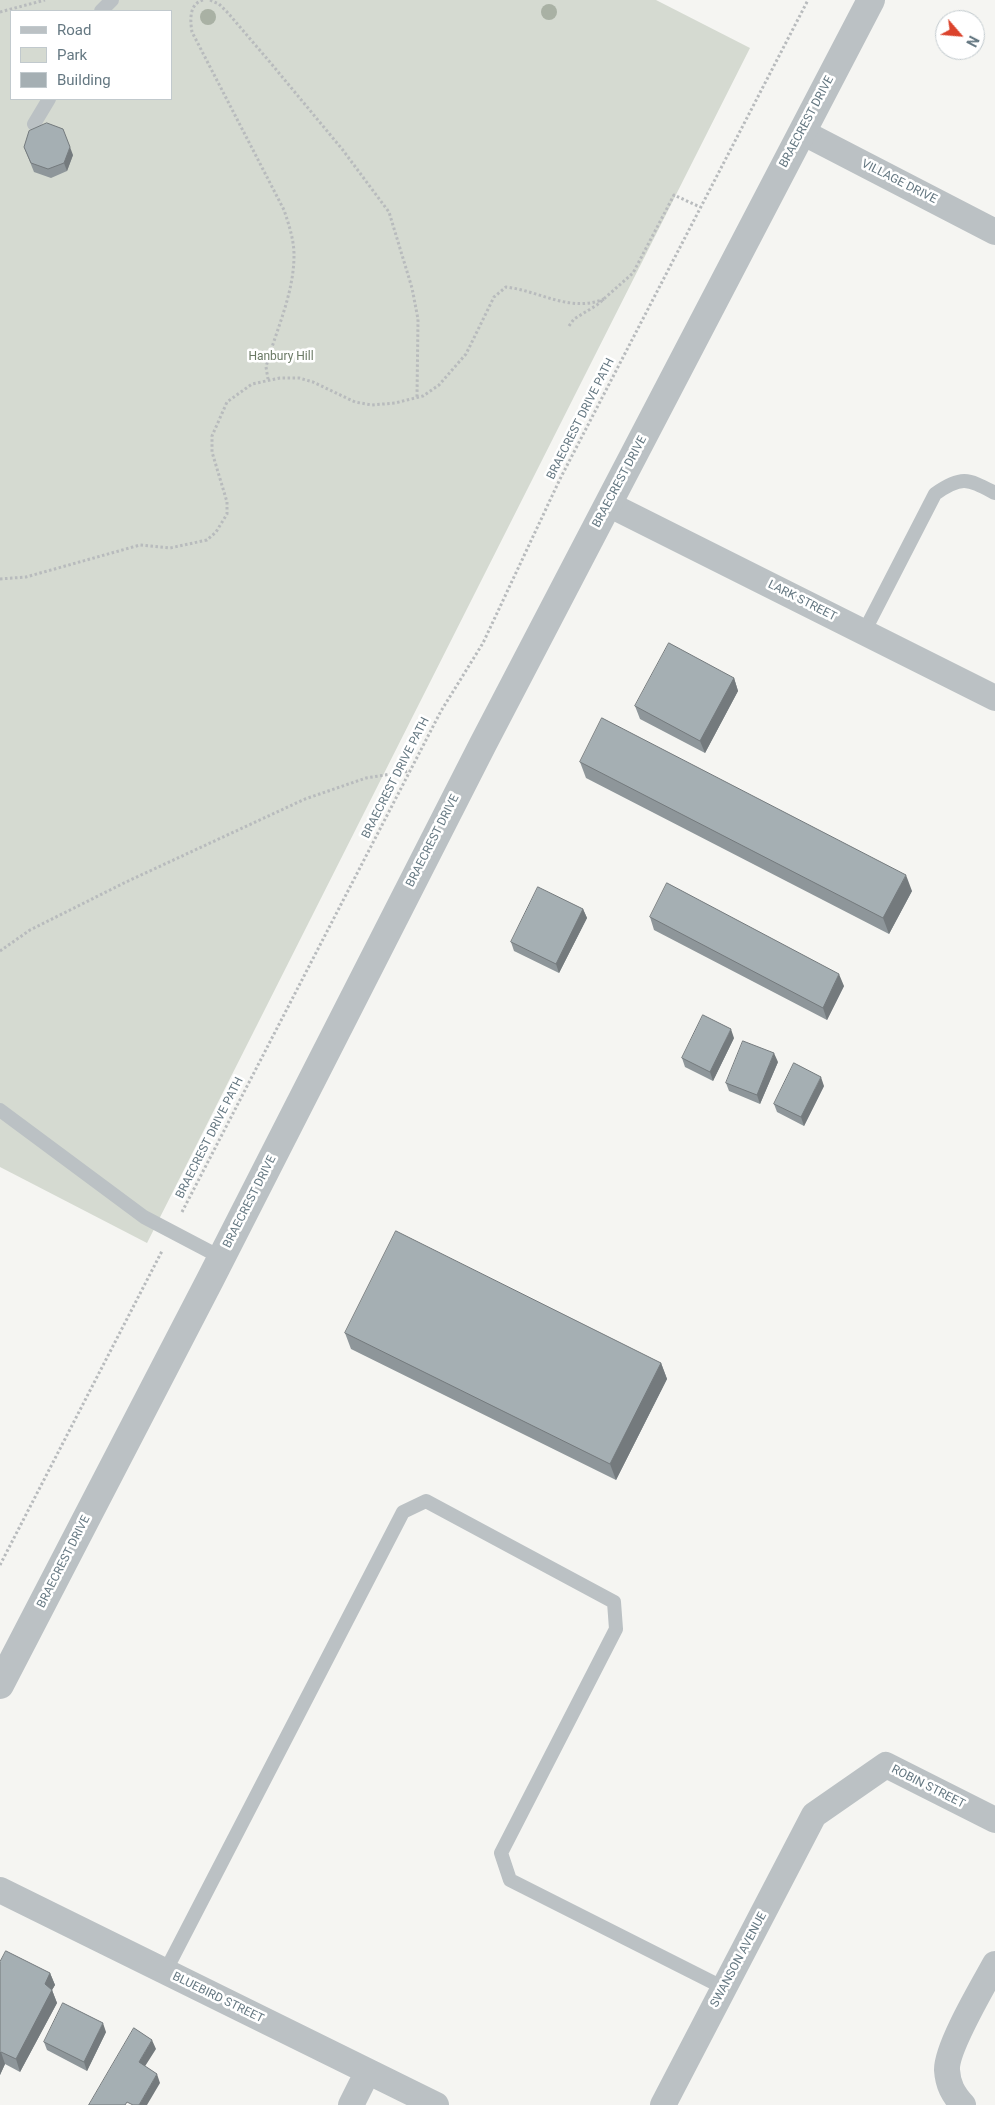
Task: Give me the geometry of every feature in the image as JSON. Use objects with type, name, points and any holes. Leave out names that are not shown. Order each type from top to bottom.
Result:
[{"type":"street","name":"BRAECREST DRIVE","points":[[0,1685],[222,1258],[483,744],[871,0]]},
{"type":"street","name":"VILLAGE DRIVE","points":[[802,132],[995,232]]},
{"type":"street","name":"LARK STREET","points":[[608,504],[995,698]]},
{"type":"street","name":"ROBIN STREET","points":[[814,1814],[886,1765],[995,1820]]},
{"type":"street","name":"SWANSON AVENUE","points":[[663,2105],[814,1814]]},
{"type":"street","name":"BLUEBIRD STREET","points":[[0,1890],[367,2073],[436,2105]]},
{"type":"street","points":[[963,2105],[951,2091],[947,2068],[953,2046],[995,1964]]},
{"type":"street","points":[[350,2105],[367,2073]]},
{"type":"lane","points":[[102,10],[112,0]]},
{"type":"lane","points":[[34,124],[48,100]]},
{"type":"lane","points":[[864,632],[935,494],[952,482],[971,481],[995,494]]},
{"type":"lane","points":[[0,1110],[144,1217],[171,1233],[222,1258]]},
{"type":"lane","points":[[165,1972],[403,1512],[426,1501],[614,1602],[616,1629],[500,1852],[510,1880],[724,1988]]},
{"type":"path","points":[[0,12],[45,0]]},
{"type":"path","points":[[201,0],[191,15],[192,32],[284,210],[291,233],[294,255],[291,285],[285,310],[266,367],[268,380]]},
{"type":"path","points":[[210,0],[219,4],[228,13],[269,61],[347,156],[389,212],[412,288],[418,319],[417,397]]},
{"type":"path","name":"BRAECREST DRIVE PATH","points":[[0,1565],[441,710],[483,643],[560,480],[808,0]]},
{"type":"path","points":[[569,326],[574,319],[604,299],[636,269],[674,195],[700,207]]},
{"type":"path","points":[[0,579],[26,577],[140,545],[170,548],[207,540],[222,524],[226,514],[227,502],[212,452],[212,436],[227,402],[241,390],[252,384],[268,380],[299,378],[355,402],[372,405],[395,403],[417,397],[439,385],[466,354],[494,297],[506,287],[573,305],[591,304],[604,299]]},
{"type":"path","points":[[0,951],[30,930],[126,882],[305,799],[366,778],[411,770]]},
{"type":"green space","name":"Hanbury Hill","points":[[0,0],[656,0],[750,48],[147,1243],[0,1167]]},
{"type":"building","points":[[47,123],[63,129],[70,147],[64,163],[48,169],[31,163],[24,147],[29,131]]},
{"type":"building","points":[[669,643],[734,678],[700,741],[635,706]]},
{"type":"building","points":[[602,718],[906,875],[883,918],[580,762]]},
{"type":"building","points":[[667,883],[839,974],[823,1008],[650,917]]},
{"type":"building","points":[[538,887],[583,909],[556,964],[511,942]]},
{"type":"building","points":[[703,1015],[731,1029],[710,1072],[682,1058]]},
{"type":"building","points":[[743,1041],[774,1053],[757,1095],[726,1083]]},
{"type":"building","points":[[794,1063],[821,1077],[801,1117],[774,1104]]},
{"type":"building","points":[[396,1231],[661,1363],[610,1464],[345,1333]]},
{"type":"building","points":[[6,1951],[50,1973],[45,1984],[52,1990],[16,2059],[0,2053],[0,1962]]},
{"type":"building","points":[[63,2003],[103,2023],[84,2062],[44,2042]]},
{"type":"building","points":[[134,2028],[152,2040],[139,2062],[157,2074],[139,2105],[127,2102],[125,2105],[89,2105]]}]
